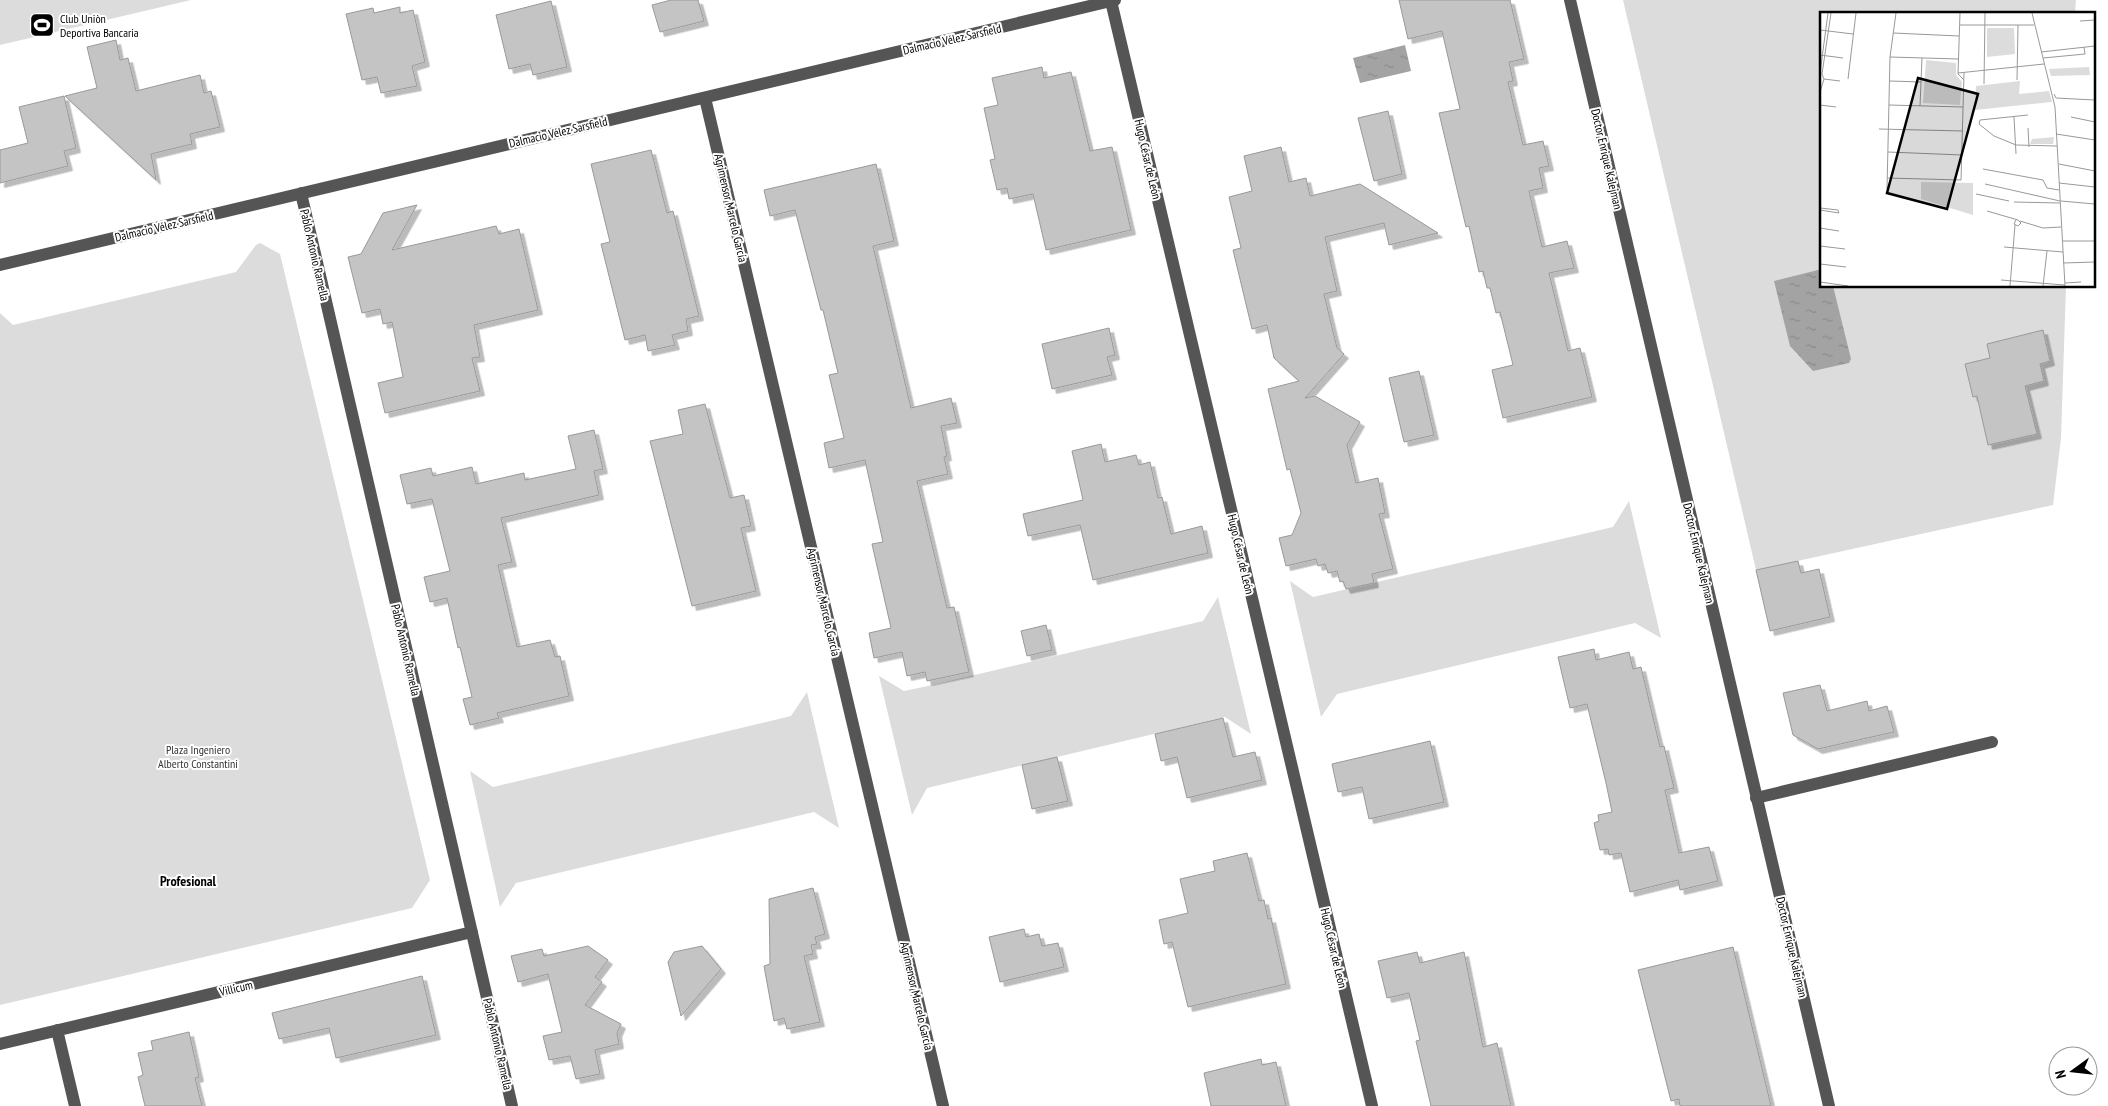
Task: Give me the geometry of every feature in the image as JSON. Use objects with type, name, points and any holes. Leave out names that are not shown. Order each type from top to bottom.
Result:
[{"type":"street","name":"Doctor Enrique Kalejman","points":[[1570,0],[1829,1106]]},
{"type":"street","name":"Dalmacio Vélez Sarsfield","points":[[0,265],[1113,1]]},
{"type":"street","name":"Hugo César de León","points":[[1113,1],[1372,1106]]},
{"type":"street","name":"Agrimensor Marcelo García","points":[[704,98],[943,1106]]},
{"type":"street","name":"Pablo Antonio Ramella","points":[[301,193],[512,1106]]},
{"type":"street","points":[[1756,798],[1992,742]]},
{"type":"street","name":"Villicum","points":[[0,1044],[472,932]]},
{"type":"street","points":[[57,1030],[75,1106]]},
{"type":"green space","name":"Club Uniòn Deportiva Bancaria","points":[[0,0],[191,0],[0,45]]},
{"type":"green space","points":[[1623,0],[2076,0],[2075,12],[1820,12],[1820,288],[2066,288],[2061,438],[2053,505],[1756,570]]},
{"type":"green space","name":"Plaza Ingeniero Alberto Constantini","points":[[260,243],[280,254],[430,880],[412,908],[0,1005],[0,313],[13,325],[236,272],[256,245]]},
{"type":"green space","points":[[1629,501],[1661,638],[1635,623],[1337,694],[1321,717],[1290,581],[1313,597],[1613,527]]},
{"type":"green space","points":[[1218,597],[1251,734],[1225,717],[927,788],[912,815],[879,676],[904,691],[928,686],[1203,621]]},
{"type":"green space","points":[[807,692],[839,828],[814,812],[516,883],[500,907],[470,771],[493,787],[791,716]]},
{"type":"water","points":[[1405,45],[1411,71],[1360,83],[1353,58]]},
{"type":"water","points":[[1820,270],[1820,288],[1833,288],[1851,359],[1849,363],[1813,371],[1790,346],[1774,281]]},
{"type":"building","points":[[671,0],[698,0],[704,21],[660,32],[652,5]]},
{"type":"building","points":[[1399,0],[1510,0],[1524,59],[1509,62],[1513,81],[1508,82],[1523,145],[1543,141],[1549,166],[1539,168],[1543,188],[1529,191],[1542,247],[1567,241],[1574,268],[1549,273],[1568,351],[1580,348],[1592,397],[1503,418],[1492,370],[1513,365],[1500,312],[1496,313],[1490,288],[1487,288],[1483,271],[1479,272],[1469,226],[1466,227],[1439,113],[1460,109],[1442,31],[1408,39]]},
{"type":"building","points":[[551,1],[567,67],[533,75],[530,64],[509,69],[496,15]]},
{"type":"building","points":[[400,7],[400,13],[413,10],[425,62],[412,66],[417,86],[381,93],[377,77],[362,80],[346,14],[373,8],[374,13]]},
{"type":"building","points":[[116,40],[120,60],[128,58],[136,91],[200,75],[204,93],[211,91],[220,127],[190,134],[192,144],[151,154],[156,180],[65,96],[97,88],[87,47]]},
{"type":"building","points":[[1042,67],[1044,78],[1071,72],[1090,151],[1112,147],[1131,230],[1046,250],[1033,194],[1009,199],[1007,188],[997,190],[990,160],[995,159],[984,108],[998,105],[992,78]]},
{"type":"building","points":[[64,96],[76,148],[64,151],[68,166],[0,183],[0,150],[28,143],[19,107]]},
{"type":"building","points":[[1388,111],[1402,174],[1374,181],[1358,118]]},
{"type":"building","points":[[1281,147],[1289,182],[1306,178],[1310,196],[1360,184],[1438,233],[1389,245],[1384,223],[1325,237],[1337,291],[1324,294],[1337,348],[1344,354],[1305,398],[1315,396],[1360,422],[1347,445],[1356,483],[1378,478],[1385,513],[1379,514],[1393,569],[1372,574],[1374,583],[1346,589],[1343,581],[1340,582],[1337,571],[1328,573],[1325,564],[1318,566],[1316,559],[1286,566],[1279,538],[1292,535],[1301,513],[1290,469],[1287,470],[1268,389],[1299,381],[1274,358],[1267,325],[1252,329],[1233,250],[1241,248],[1229,197],[1252,191],[1244,156]]},
{"type":"building","points":[[651,150],[667,213],[673,211],[699,316],[686,319],[688,331],[672,335],[675,345],[648,351],[645,335],[625,340],[601,244],[610,242],[591,164]]},
{"type":"building","points":[[876,164],[894,241],[873,246],[911,408],[951,398],[957,423],[941,426],[947,456],[944,457],[948,474],[917,481],[947,608],[954,607],[969,672],[927,681],[925,672],[907,676],[902,652],[874,658],[869,633],[891,628],[872,544],[883,542],[865,460],[829,468],[824,443],[844,438],[829,375],[838,373],[823,310],[821,310],[795,210],[770,216],[764,190]]},
{"type":"building","points":[[417,205],[392,250],[496,226],[499,234],[519,229],[538,310],[474,325],[480,357],[472,358],[480,391],[385,413],[378,383],[403,377],[392,322],[383,324],[380,309],[362,313],[348,257],[361,254],[383,213]]},
{"type":"building","points":[[1109,328],[1115,355],[1107,357],[1112,375],[1052,389],[1042,344]]},
{"type":"building","points":[[2043,330],[2050,361],[2040,364],[2044,381],[2025,386],[2037,434],[1988,445],[1977,396],[1973,397],[1965,364],[1990,358],[1987,344]]},
{"type":"building","points":[[1419,371],[1434,435],[1404,442],[1389,378]]},
{"type":"building","points":[[705,404],[730,498],[744,495],[751,526],[741,528],[756,591],[692,606],[650,441],[683,434],[678,410]]},
{"type":"building","points":[[594,430],[603,469],[594,471],[599,495],[501,518],[512,562],[498,565],[517,647],[550,640],[555,657],[560,656],[569,696],[497,713],[499,718],[470,725],[463,699],[472,697],[460,647],[458,648],[447,598],[430,602],[424,577],[450,571],[432,499],[407,504],[400,475],[431,468],[433,476],[472,467],[476,484],[524,473],[525,480],[576,469],[568,436]]},
{"type":"building","points":[[1101,444],[1105,462],[1136,455],[1139,465],[1150,462],[1158,498],[1162,497],[1171,534],[1202,526],[1208,553],[1093,580],[1080,525],[1028,536],[1023,514],[1083,500],[1072,451]]},
{"type":"building","points":[[1798,561],[1801,573],[1819,569],[1830,617],[1770,631],[1756,570]]},
{"type":"building","points":[[1046,625],[1052,650],[1027,656],[1021,631]]},
{"type":"building","points":[[1594,649],[1596,660],[1629,652],[1633,669],[1641,667],[1660,747],[1664,746],[1674,788],[1665,790],[1679,853],[1709,847],[1718,881],[1680,890],[1678,880],[1630,892],[1621,853],[1609,855],[1608,849],[1600,850],[1594,823],[1599,821],[1598,815],[1612,812],[1606,783],[1587,704],[1570,708],[1558,657]]},
{"type":"building","points":[[1820,685],[1827,711],[1867,701],[1869,711],[1887,706],[1894,732],[1818,749],[1793,735],[1783,693]]},
{"type":"building","points":[[1223,718],[1233,757],[1255,752],[1262,780],[1187,798],[1177,757],[1161,761],[1155,734]]},
{"type":"building","points":[[1430,741],[1444,802],[1369,819],[1362,787],[1338,792],[1332,764]]},
{"type":"building","points":[[1057,757],[1068,801],[1032,809],[1022,765]]},
{"type":"building","points":[[1247,853],[1259,901],[1264,900],[1268,919],[1271,918],[1286,984],[1188,1007],[1172,942],[1164,944],[1159,920],[1188,913],[1180,879],[1215,871],[1213,861]]},
{"type":"building","points":[[813,888],[825,934],[815,937],[817,944],[811,945],[813,954],[804,956],[820,1022],[787,1029],[784,1018],[774,1021],[764,966],[770,964],[769,899]]},
{"type":"building","points":[[1024,929],[1026,937],[1039,934],[1042,946],[1058,943],[1064,967],[1000,982],[989,937]]},
{"type":"building","points":[[588,946],[608,960],[595,977],[602,982],[585,1005],[621,1024],[617,1033],[619,1044],[595,1050],[600,1074],[576,1079],[570,1056],[549,1060],[543,1036],[562,1032],[548,974],[518,982],[511,956],[542,949],[544,956]]},
{"type":"building","points":[[702,946],[721,969],[681,1016],[668,962],[674,952]]},
{"type":"building","points":[[1733,947],[1771,1106],[1680,1106],[1679,1099],[1671,1101],[1638,970]]},
{"type":"building","points":[[1417,952],[1420,963],[1464,952],[1483,1047],[1497,1043],[1511,1106],[1431,1106],[1416,1041],[1420,1040],[1409,993],[1387,998],[1378,961]]},
{"type":"building","points":[[422,976],[436,1035],[336,1058],[329,1028],[279,1039],[272,1013]]},
{"type":"building","points":[[189,1032],[199,1077],[195,1078],[202,1106],[145,1106],[138,1077],[143,1075],[138,1053],[153,1050],[151,1041]]},
{"type":"building","points":[[1261,1059],[1262,1065],[1276,1062],[1286,1106],[1211,1106],[1204,1073]]},
{"type":"place","name":"Club Uniòn Deportiva Bancaria","points":[[42,25]]},
{"type":"district","name":"Profesional","points":[[188,881]]}]
